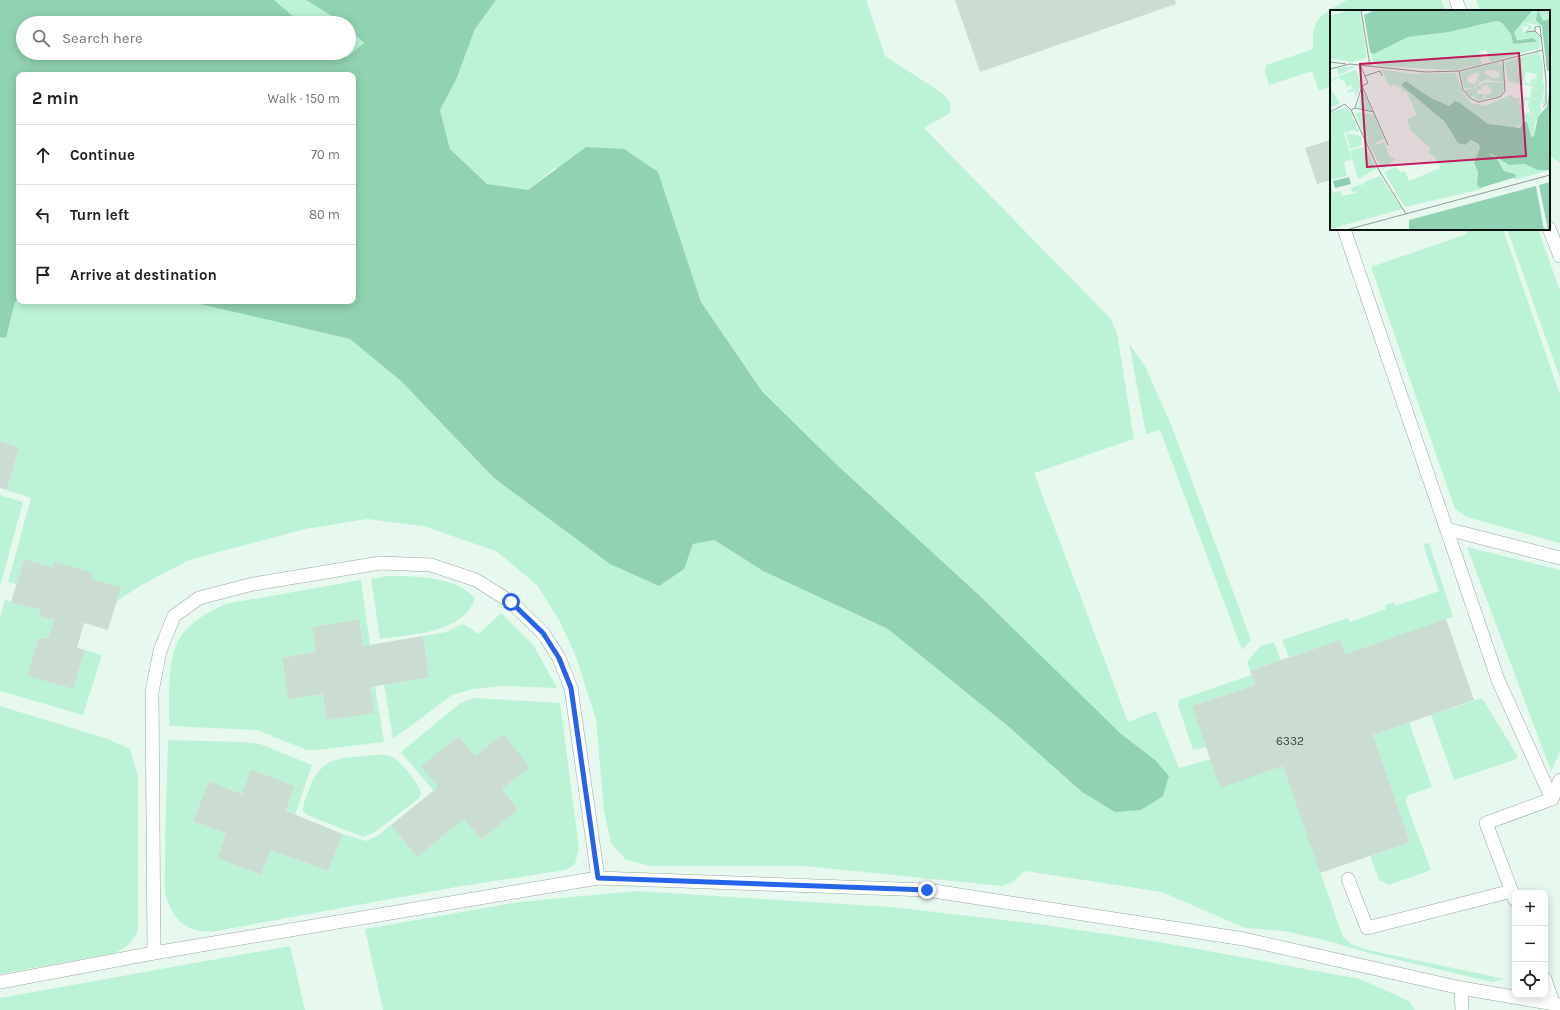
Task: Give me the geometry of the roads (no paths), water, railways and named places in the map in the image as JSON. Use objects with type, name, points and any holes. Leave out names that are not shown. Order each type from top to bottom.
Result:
[{"type":"lane","points":[[1456,0],[1460,10]]},
{"type":"lane","points":[[1344,230],[1498,680],[1552,800]]},
{"type":"lane","points":[[1550,230],[1560,256]]},
{"type":"lane","points":[[1447,529],[1560,558]]},
{"type":"lane","points":[[154,953],[152,692],[160,651],[174,616],[199,598],[253,584],[380,563],[431,565],[476,580],[511,602],[543,633],[559,658],[571,688],[598,878]]},
{"type":"lane","points":[[1512,892],[1486,823],[1552,800],[1560,780]]},
{"type":"lane","points":[[0,982],[154,953],[598,878],[927,890],[1244,939],[1461,988],[1556,1004]]},
{"type":"lane","points":[[1348,879],[1367,928],[1512,895]]},
{"type":"lane","points":[[1548,986],[1556,1004]]},
{"type":"lane","points":[[1461,988],[1462,1010]]}]
